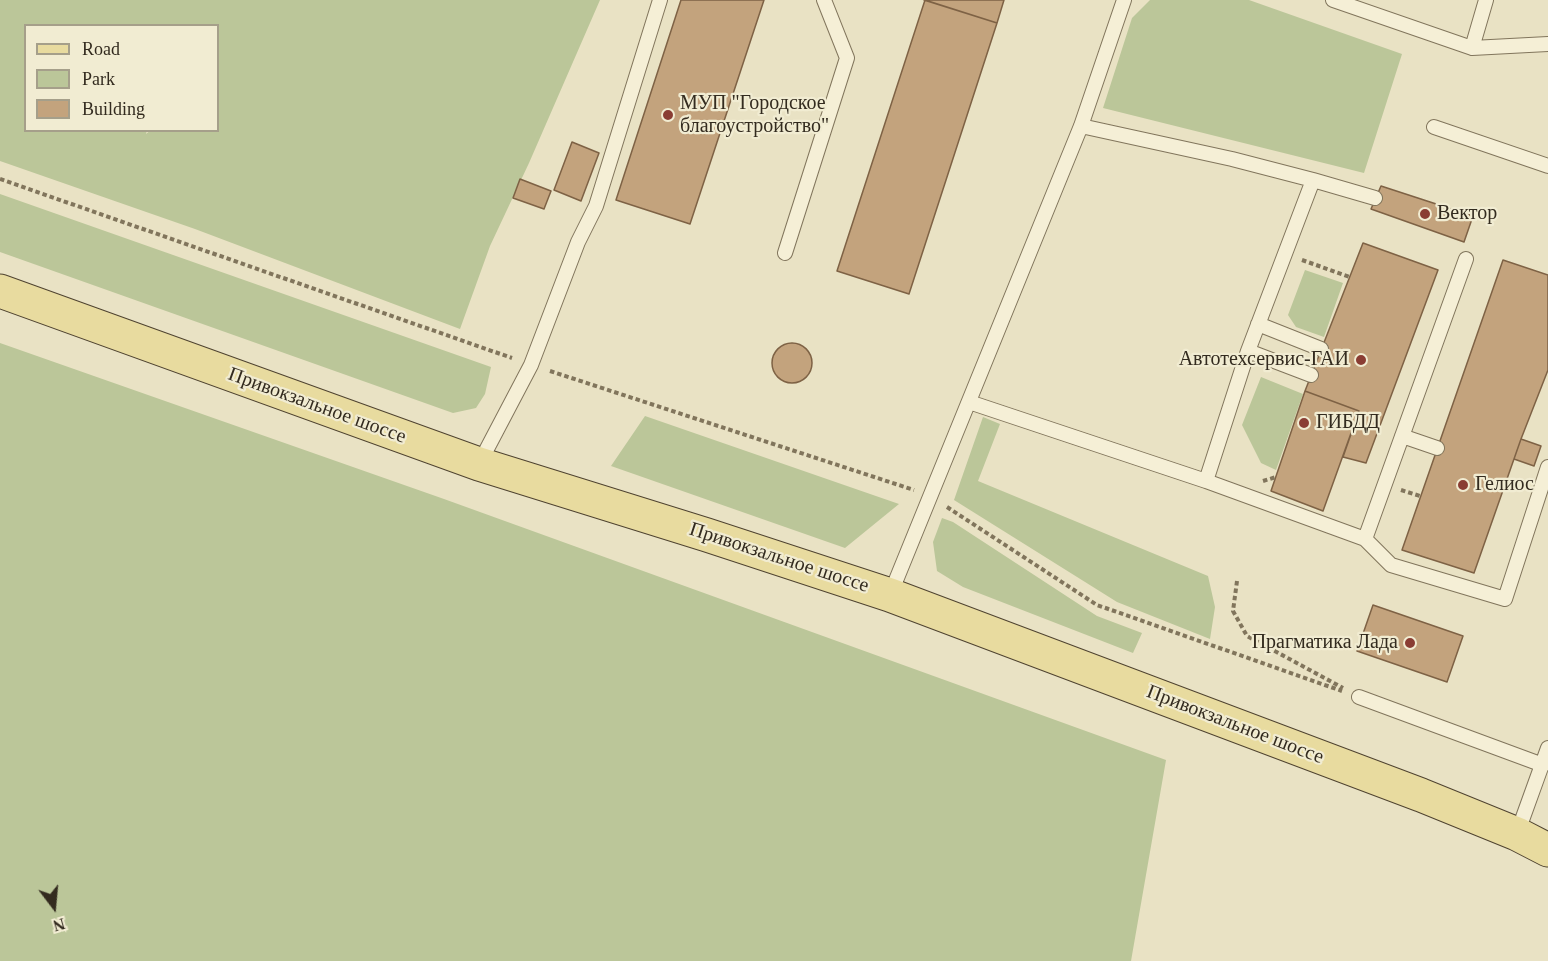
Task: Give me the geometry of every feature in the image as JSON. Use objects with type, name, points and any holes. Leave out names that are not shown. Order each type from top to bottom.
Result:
[{"type":"main road","name":"Привокзальное шоссе","points":[[0,291],[479,464],[890,595],[1410,791],[1517,834],[1548,850]]},
{"type":"lane","points":[[479,464],[531,365],[578,242],[596,206],[660,0]]},
{"type":"lane","points":[[785,253],[847,58],[824,0]]},
{"type":"lane","points":[[890,595],[1081,126],[1124,0]]},
{"type":"lane","points":[[1333,0],[1472,48],[1548,44]]},
{"type":"lane","points":[[1472,48],[1486,0]]},
{"type":"lane","points":[[1081,126],[1232,159],[1375,198]]},
{"type":"lane","points":[[1434,127],[1548,166]]},
{"type":"lane","points":[[1206,481],[1248,351],[1313,180]]},
{"type":"lane","points":[[1365,539],[1466,259]]},
{"type":"lane","points":[[1258,324],[1321,349]]},
{"type":"lane","points":[[1248,351],[1311,375]]},
{"type":"lane","points":[[969,402],[1206,481],[1365,539],[1391,565],[1504,599],[1548,467]]},
{"type":"lane","points":[[1402,436],[1437,448]]},
{"type":"lane","points":[[1359,697],[1543,765]]},
{"type":"lane","points":[[1517,834],[1548,748]]},
{"type":"path","points":[[0,179],[531,365],[929,495],[1097,605],[1359,697]]},
{"type":"path","points":[[1285,254],[1350,277]]},
{"type":"path","points":[[1237,581],[1233,612],[1247,636],[1359,697]]},
{"type":"green space","points":[[0,0],[600,0],[490,246],[460,329],[195,229],[0,161]]},
{"type":"green space","points":[[1150,0],[1249,0],[1402,54],[1364,173],[1103,108],[1132,18]]},
{"type":"green space","points":[[0,194],[491,367],[485,394],[476,408],[453,413],[0,252]]},
{"type":"green space","points":[[1305,270],[1343,283],[1324,337],[1296,327],[1288,315]]},
{"type":"green space","points":[[0,343],[444,499],[1166,760],[1131,961],[0,961]]},
{"type":"green space","points":[[1261,377],[1303,394],[1276,470],[1261,463],[1242,425]]},
{"type":"green space","points":[[645,416],[899,504],[845,548],[611,466]]},
{"type":"green space","points":[[983,417],[1000,424],[978,481],[1208,576],[1215,607],[1210,639],[1117,602],[954,500]]},
{"type":"green space","points":[[942,518],[953,522],[1097,616],[1142,633],[1133,653],[963,587],[937,571],[933,542]]},
{"type":"building","points":[[681,0],[764,0],[690,224],[616,200]]},
{"type":"building","points":[[924,0],[1004,0],[997,23]]},
{"type":"building","points":[[925,0],[997,23],[909,294],[837,271]]},
{"type":"building","points":[[572,142],[599,153],[581,201],[554,190]]},
{"type":"building","points":[[520,179],[551,191],[544,209],[513,198]]},
{"type":"building","name":"Вектор","points":[[1381,186],[1473,216],[1464,242],[1371,209]]},
{"type":"building","name":"Автотехсервис-ГАИ","points":[[1363,243],[1438,270],[1366,463],[1343,457],[1359,411],[1305,391]]},
{"type":"building","points":[[1503,260],[1548,275],[1548,370],[1474,573],[1402,550]]},
{"type":"building","points":[[792,343],[806,349],[812,363],[806,377],[792,383],[778,377],[772,363],[778,349]]},
{"type":"building","points":[[1305,391],[1359,411],[1323,511],[1271,491]]},
{"type":"building","points":[[1521,439],[1541,446],[1534,466],[1514,459]]},
{"type":"building","name":"Прагматика Лада","points":[[1373,605],[1463,636],[1447,682],[1357,651]]},
{"type":"place","name":"МУП \"Городское благоустройство\"","points":[[668,115]]},
{"type":"place","name":"Вектор","points":[[1425,214]]},
{"type":"place","name":"Автотехсервис-ГАИ","points":[[1361,360]]},
{"type":"place","name":"ГИБДД","points":[[1304,423]]},
{"type":"place","name":"Гелиос","points":[[1463,485]]},
{"type":"place","name":"Прагматика Лада","points":[[1410,643]]}]
